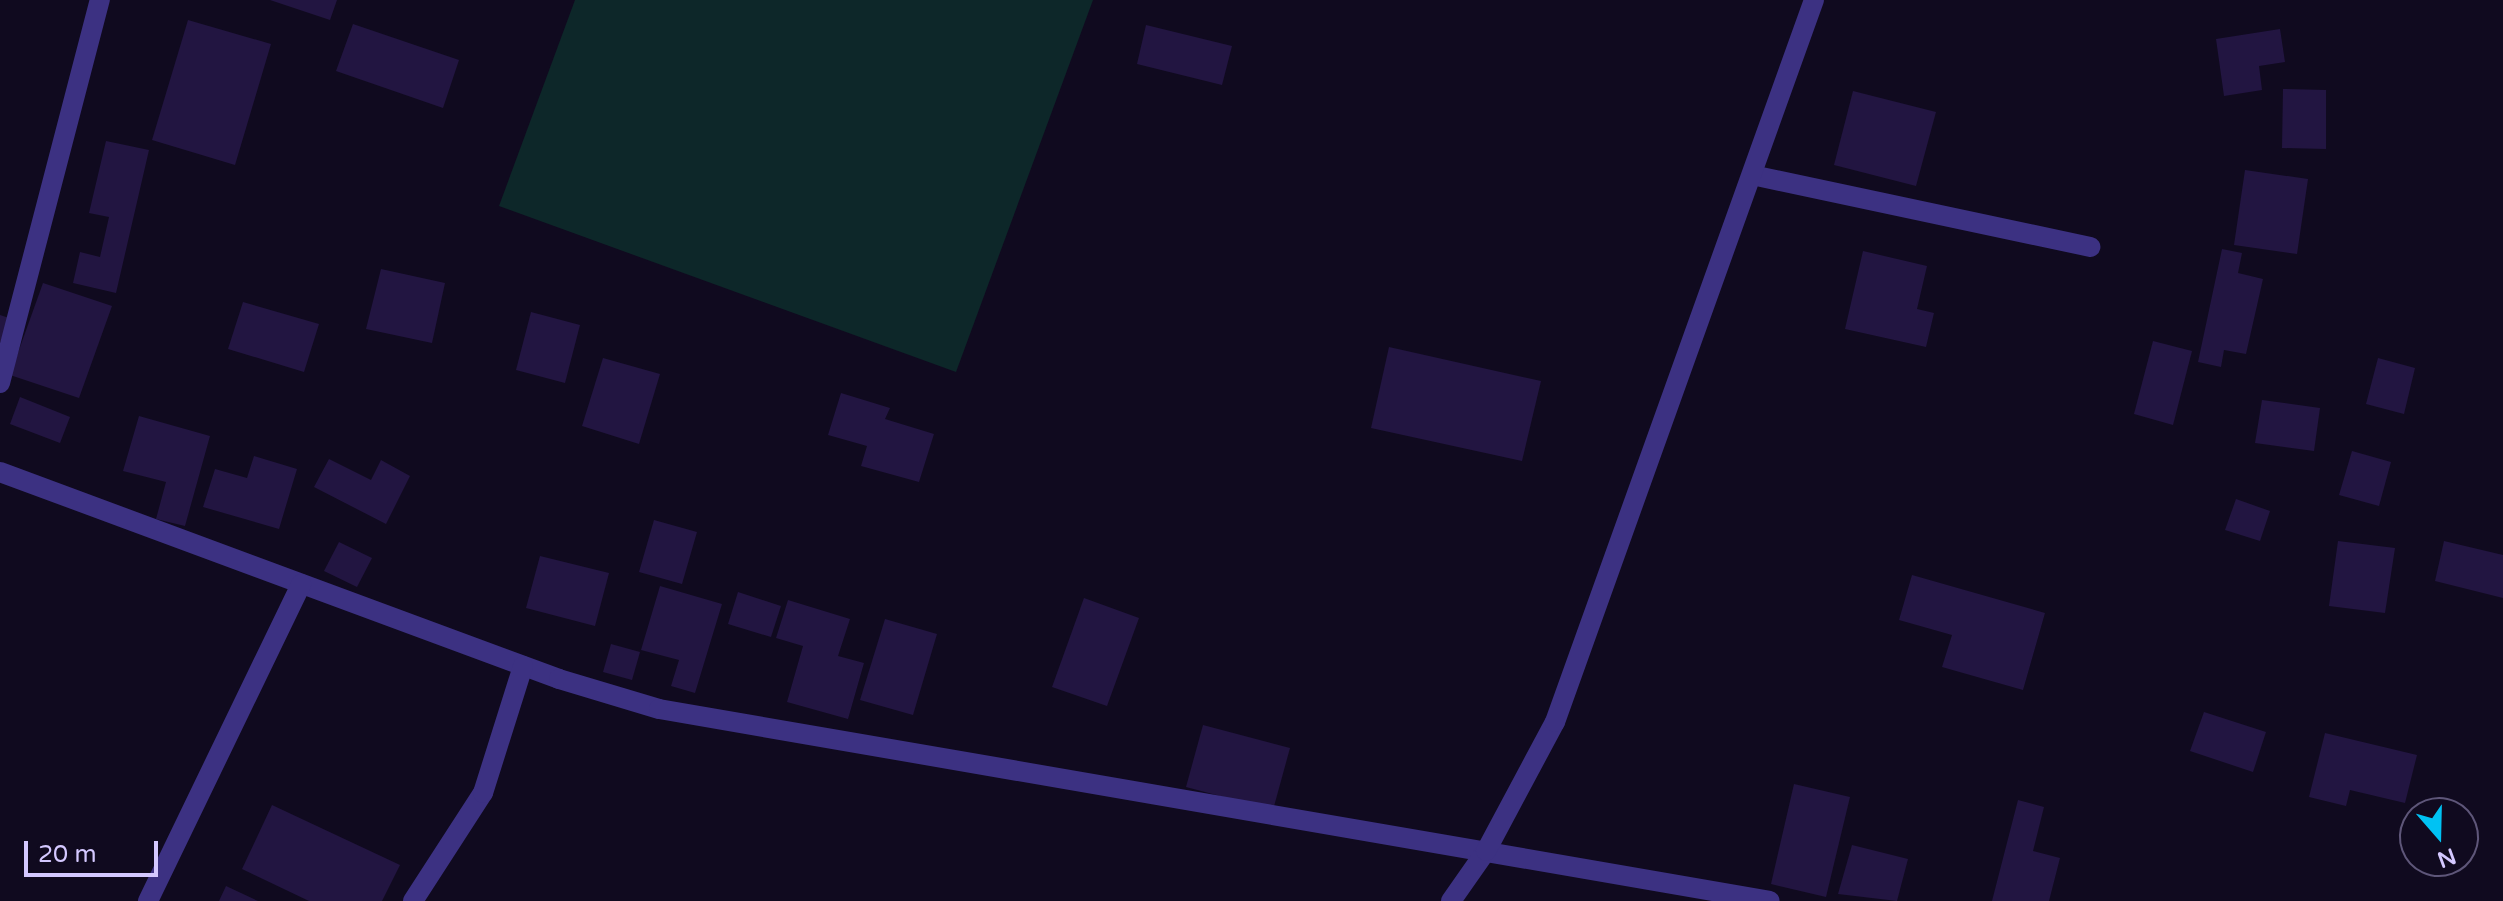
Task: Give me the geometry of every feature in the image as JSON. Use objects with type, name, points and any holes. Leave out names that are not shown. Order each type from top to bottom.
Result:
[{"type":"street","points":[[0,383],[100,0]]},
{"type":"street","points":[[1451,901],[1486,851],[1555,722],[1814,0]]},
{"type":"street","points":[[1752,175],[2090,247]]},
{"type":"street","points":[[0,472],[523,666],[659,709],[1770,901]]},
{"type":"street","points":[[148,901],[301,584]]},
{"type":"street","points":[[413,901],[483,793],[523,666]]},
{"type":"green space","points":[[575,0],[1093,0],[956,372],[499,206]]},
{"type":"building","points":[[270,0],[337,0],[330,20]]},
{"type":"building","points":[[188,20],[271,44],[235,165],[152,140]]},
{"type":"building","points":[[353,24],[459,60],[443,108],[336,71]]},
{"type":"building","points":[[1146,25],[1232,46],[1222,85],[1137,64]]},
{"type":"building","points":[[2280,29],[2285,62],[2259,66],[2262,90],[2224,96],[2216,39]]},
{"type":"building","points":[[2283,89],[2326,90],[2326,149],[2282,148]]},
{"type":"building","points":[[1853,91],[1936,112],[1916,186],[1834,165]]},
{"type":"building","points":[[106,141],[149,150],[116,293],[73,283],[80,252],[100,257],[109,217],[89,213]]},
{"type":"building","points":[[2245,170],[2308,179],[2297,254],[2234,245]]},
{"type":"building","points":[[2222,249],[2242,253],[2238,273],[2263,279],[2246,354],[2224,350],[2221,367],[2198,362]]},
{"type":"building","points":[[1863,251],[1927,266],[1917,309],[1934,313],[1926,347],[1845,329]]},
{"type":"building","points":[[381,269],[445,283],[432,343],[366,329]]},
{"type":"building","points":[[43,283],[112,306],[79,398],[10,375]]},
{"type":"building","points":[[243,302],[319,324],[304,372],[228,349]]},
{"type":"building","points":[[531,312],[580,325],[565,383],[516,370]]},
{"type":"building","points":[[0,315],[9,318],[0,343]]},
{"type":"building","points":[[2153,341],[2192,351],[2173,425],[2134,414]]},
{"type":"building","points":[[1389,347],[1541,381],[1522,461],[1371,428]]},
{"type":"building","points":[[603,358],[660,374],[639,444],[582,426]]},
{"type":"building","points":[[2378,358],[2415,368],[2404,414],[2366,404]]},
{"type":"building","points":[[841,393],[890,408],[885,419],[934,434],[919,482],[861,466],[867,446],[828,435]]},
{"type":"building","points":[[20,397],[70,417],[60,443],[10,424]]},
{"type":"building","points":[[2262,400],[2320,408],[2314,451],[2255,443]]},
{"type":"building","points":[[139,416],[210,436],[185,526],[156,519],[166,482],[123,471]]},
{"type":"building","points":[[2352,451],[2391,462],[2379,506],[2339,495]]},
{"type":"building","points":[[254,456],[297,469],[279,529],[203,507],[215,469],[247,478]]},
{"type":"building","points":[[329,459],[371,480],[381,460],[410,476],[386,524],[314,487]]},
{"type":"building","points":[[2236,499],[2270,511],[2260,541],[2225,530]]},
{"type":"building","points":[[654,520],[697,532],[682,584],[639,572]]},
{"type":"building","points":[[2338,541],[2395,548],[2385,613],[2329,606]]},
{"type":"building","points":[[2444,541],[2503,555],[2503,598],[2435,581]]},
{"type":"building","points":[[339,542],[372,558],[357,587],[324,571]]},
{"type":"building","points":[[540,556],[609,573],[595,626],[526,608]]},
{"type":"building","points":[[1912,575],[2045,613],[2023,690],[1942,667],[1952,635],[1899,620]]},
{"type":"building","points":[[660,586],[722,604],[695,693],[671,686],[679,660],[641,650]]},
{"type":"building","points":[[738,592],[781,606],[771,637],[728,624]]},
{"type":"building","points":[[1084,598],[1139,618],[1107,706],[1052,687]]},
{"type":"building","points":[[788,600],[850,619],[838,656],[864,663],[848,719],[787,702],[803,646],[776,638]]},
{"type":"building","points":[[885,619],[937,634],[913,715],[860,700]]},
{"type":"building","points":[[611,644],[640,652],[632,680],[603,672]]},
{"type":"building","points":[[2204,712],[2266,732],[2253,772],[2190,751]]},
{"type":"building","points":[[1203,725],[1290,748],[1273,810],[1186,787]]},
{"type":"building","points":[[2325,733],[2417,755],[2406,797],[2399,797],[2399,802],[2350,790],[2346,806],[2309,797]]},
{"type":"building","points":[[1794,784],[1850,797],[1826,897],[1771,884]]},
{"type":"building","points":[[2018,800],[2044,807],[2033,851],[2060,858],[2049,901],[1992,901]]},
{"type":"building","points":[[272,805],[400,865],[382,901],[309,901],[242,869]]},
{"type":"building","points":[[1852,845],[1908,859],[1897,901],[1838,894]]},
{"type":"building","points":[[226,886],[258,901],[219,901]]}]
